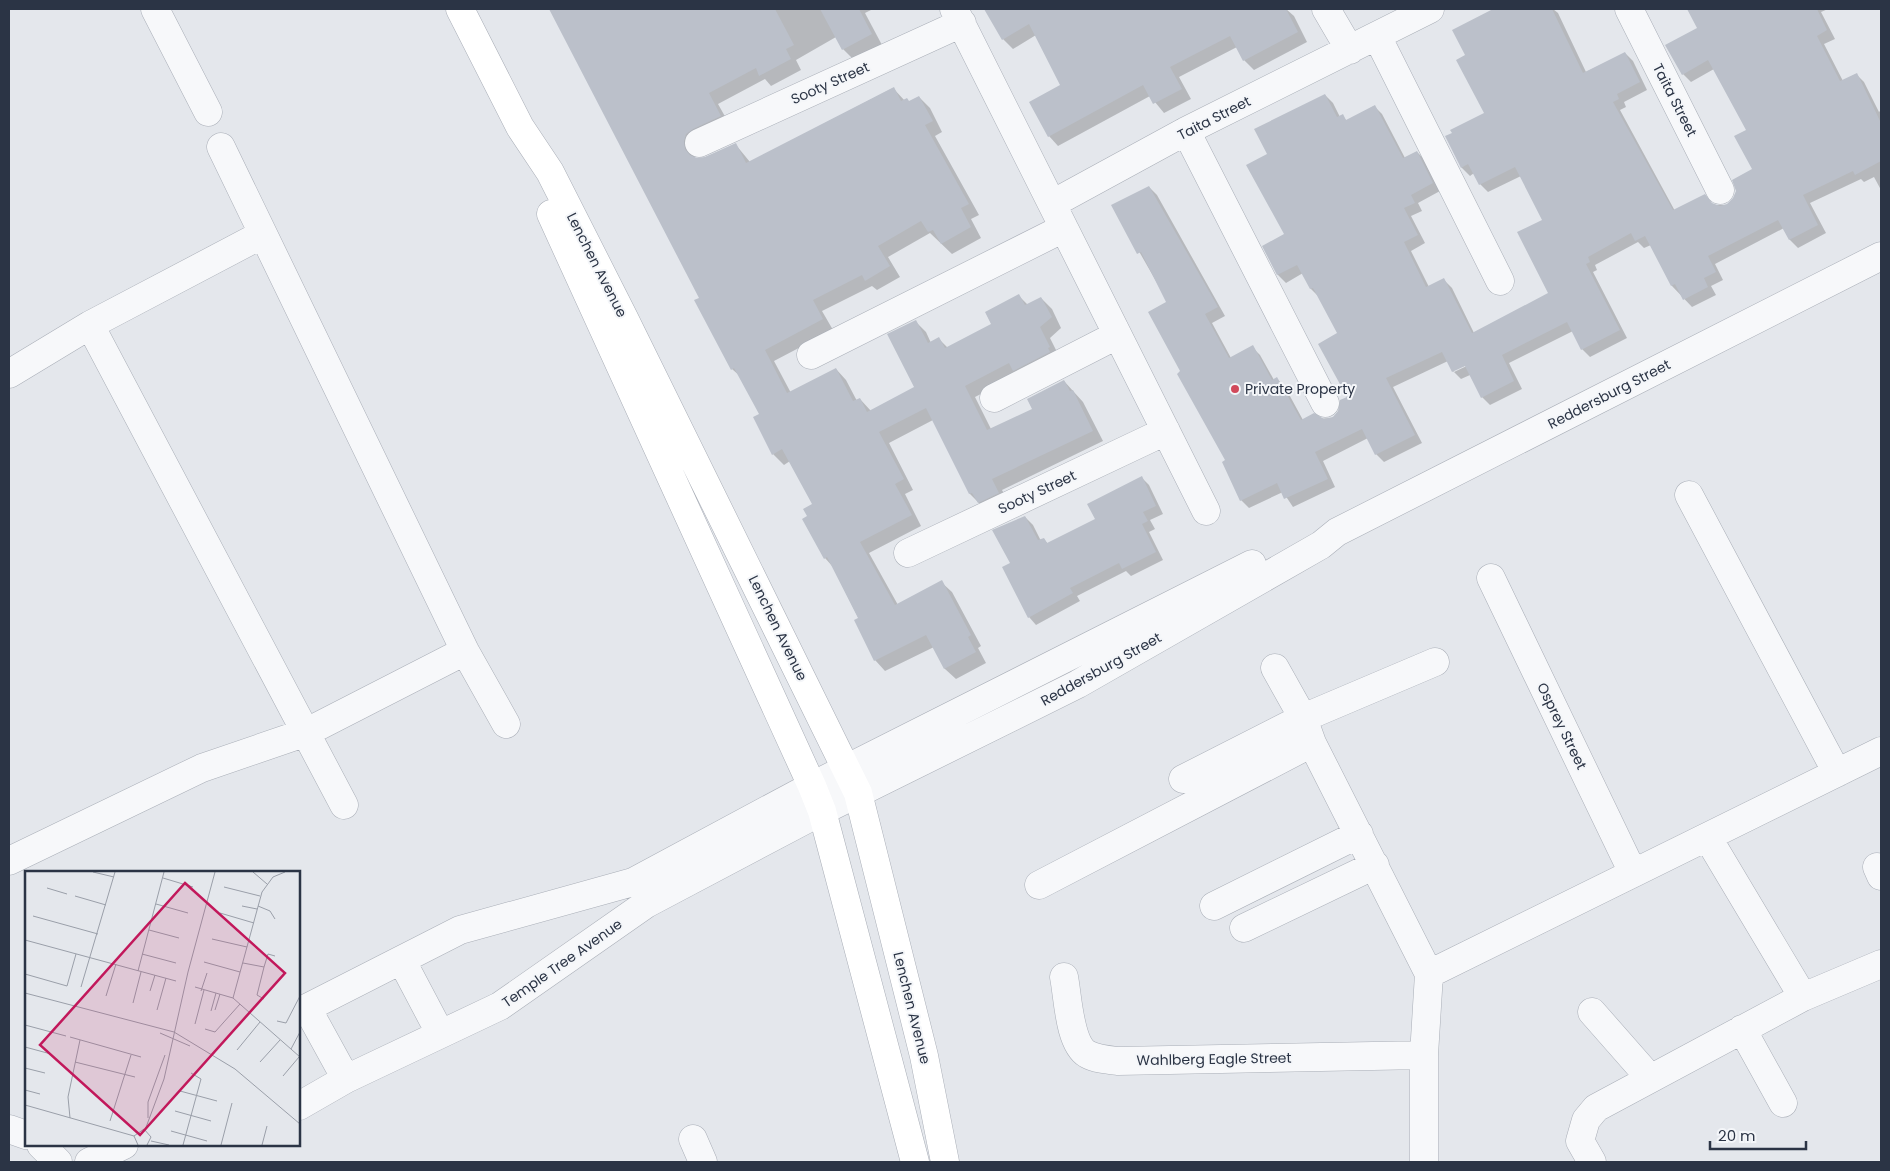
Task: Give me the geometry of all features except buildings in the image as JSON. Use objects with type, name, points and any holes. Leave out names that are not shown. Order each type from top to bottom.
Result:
[{"type":"main road","name":"Lenchen Avenue","points":[[460,9],[520,128],[550,172],[585,240],[699,466],[858,793],[924,1056],[945,1162]]},
{"type":"main road","name":"Lenchen Avenue","points":[[520,128],[536,180],[817,799],[915,1162]]},
{"type":"street","points":[[155,9],[208,112]]},
{"type":"street","points":[[1326,9],[1350,50]]},
{"type":"street","name":"Taita Street","points":[[1058,216],[1186,131],[1430,9]]},
{"type":"street","name":"Taita Street","points":[[1629,9],[1720,190]]},
{"type":"street","name":"Sooty Street","points":[[699,143],[958,16],[1206,511]]},
{"type":"street","points":[[1378,36],[1500,281]]},
{"type":"street","points":[[1186,131],[1325,403]]},
{"type":"street","points":[[221,147],[464,650],[506,724]]},
{"type":"street","points":[[811,355],[1058,216]]},
{"type":"street","points":[[9,374],[90,325],[263,234]]},
{"type":"street","name":"Reddersburg Street","points":[[817,799],[858,793],[1078,684],[1321,545],[1337,532],[1881,256]]},
{"type":"street","points":[[90,325],[344,805]]},
{"type":"street","points":[[994,398],[1117,335]]},
{"type":"street","name":"Sooty Street","points":[[908,553],[1166,431]]},
{"type":"street","points":[[1689,495],[1837,773]]},
{"type":"street","name":"Reddersburg Street","points":[[817,799],[847,768],[1278,551],[1313,535],[1337,532]]},
{"type":"street","name":"Osprey Street","points":[[1491,578],[1633,873]]},
{"type":"street","points":[[9,861],[202,768],[307,732],[464,650]]},
{"type":"street","points":[[1039,885],[1308,730],[1435,662]]},
{"type":"street","points":[[1275,668],[1308,730],[1429,974],[1424,1062],[1424,1162]]},
{"type":"street","points":[[1183,779],[1308,730]]},
{"type":"street","points":[[1429,974],[1881,751]]},
{"type":"street","points":[[346,1079],[303,1010],[460,930],[633,882],[817,799]]},
{"type":"street","name":"Temple Tree Avenue","points":[[300,1105],[346,1079],[513,998],[646,904],[817,799]]},
{"type":"street","points":[[1214,906],[1360,834]]},
{"type":"street","points":[[1708,838],[1803,997]]},
{"type":"street","points":[[1244,928],[1375,865]]},
{"type":"street","points":[[402,961],[440,1034]]},
{"type":"street","points":[[1592,1162],[1580,1141],[1586,1120],[1596,1108],[1803,997],[1881,964]]},
{"type":"street","name":"Wahlberg Eagle Street","points":[[1064,977],[1077,1043],[1086,1053],[1101,1058],[1118,1061],[1424,1062]]},
{"type":"street","points":[[1592,1012],[1650,1078]]},
{"type":"street","points":[[1742,1029],[1783,1103]]},
{"type":"street","name":"Wahlberg Eagle Street","points":[[1185,1073],[1424,1062]]},
{"type":"street","points":[[9,1129],[25,1135]]},
{"type":"street","points":[[43,1146],[58,1162]]},
{"type":"street","points":[[89,1162],[122,1146]]},
{"type":"place","name":"Private Property","points":[[1235,389]]}]
